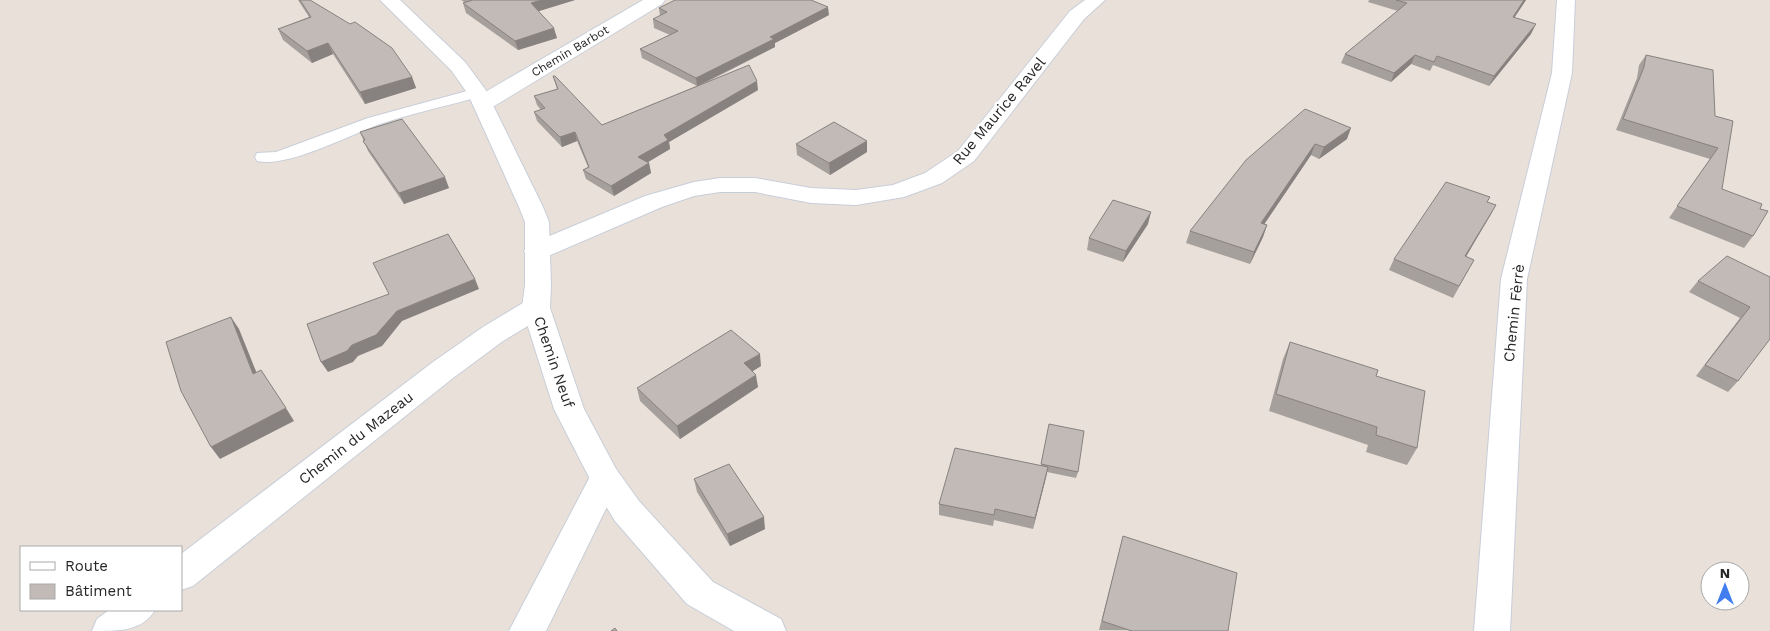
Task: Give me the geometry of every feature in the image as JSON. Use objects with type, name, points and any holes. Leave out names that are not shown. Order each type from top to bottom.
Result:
[{"type":"street","name":"Chemin Neuf","points":[[389,0],[458,66],[481,98],[537,222],[536,308],[569,409],[605,478],[627,511],[700,593],[768,631]]},
{"type":"street","name":"Chemin Barbot","points":[[481,98],[656,0]]},
{"type":"street","name":"Rue Maurice Ravel","points":[[537,251],[667,196],[703,187],[736,185],[771,186],[816,196],[857,197],[898,192],[934,178],[953,168],[966,156],[1077,16],[1096,0]]},
{"type":"street","name":"Chemin Fèrrè","points":[[1492,631],[1514,279],[1562,73],[1566,0]]},
{"type":"street","name":"Chemin du Mazeau","points":[[182,574],[443,370],[493,334],[536,308]]},
{"type":"street","points":[[527,631],[605,478]]},
{"type":"street","points":[[110,631],[136,611]]},
{"type":"lane","points":[[263,157],[278,157],[374,121],[424,106],[481,98]]},
{"type":"building","points":[[300,0],[310,0],[350,24],[355,22],[392,48],[412,77],[360,92],[328,43],[307,51],[278,29],[311,17]]},
{"type":"building","points":[[473,0],[542,0],[531,3],[554,28],[515,41],[463,3]]},
{"type":"building","points":[[675,0],[811,0],[828,7],[770,37],[774,39],[696,78],[640,49],[678,31],[653,19],[667,12],[659,8]]},
{"type":"building","points":[[1396,0],[1524,0],[1513,17],[1536,24],[1494,76],[1437,56],[1434,62],[1415,55],[1394,73],[1345,54],[1407,3]]},
{"type":"building","points":[[1646,55],[1713,70],[1715,116],[1733,121],[1722,189],[1762,204],[1760,209],[1768,211],[1753,236],[1677,206],[1718,148],[1623,119],[1644,67]]},
{"type":"building","points":[[749,65],[757,81],[664,135],[668,140],[638,157],[649,163],[611,186],[583,170],[589,167],[575,132],[560,137],[534,112],[545,108],[534,96],[558,89],[553,76],[602,125]]},
{"type":"building","points":[[1305,109],[1351,128],[1324,147],[1315,144],[1261,223],[1267,225],[1254,252],[1190,231],[1246,160]]},
{"type":"building","points":[[402,119],[445,177],[399,193],[363,141],[365,140],[360,132]]},
{"type":"building","points":[[834,122],[867,141],[829,163],[796,144]]},
{"type":"building","points":[[1446,182],[1490,197],[1487,202],[1496,205],[1465,256],[1474,260],[1459,286],[1394,259]]},
{"type":"building","points":[[1113,200],[1151,212],[1126,251],[1089,238]]},
{"type":"building","points":[[448,234],[475,279],[397,311],[376,335],[352,345],[347,351],[321,362],[307,324],[389,294],[373,263]]},
{"type":"building","points":[[1727,256],[1770,277],[1770,339],[1738,381],[1705,365],[1750,307],[1698,281]]},
{"type":"building","points":[[231,317],[253,374],[261,370],[286,408],[211,447],[181,391],[166,342]]},
{"type":"building","points":[[731,330],[760,354],[744,363],[756,375],[677,426],[637,388]]},
{"type":"building","points":[[1290,342],[1378,370],[1376,376],[1425,391],[1417,448],[1376,435],[1377,427],[1276,394]]},
{"type":"building","points":[[1049,424],[1084,431],[1078,472],[1041,464]]},
{"type":"building","points":[[955,448],[1048,467],[1035,518],[995,509],[994,515],[939,504]]},
{"type":"building","points":[[729,464],[764,517],[727,534],[694,479]]},
{"type":"building","points":[[1123,536],[1237,573],[1228,631],[1132,631],[1102,621]]}]
